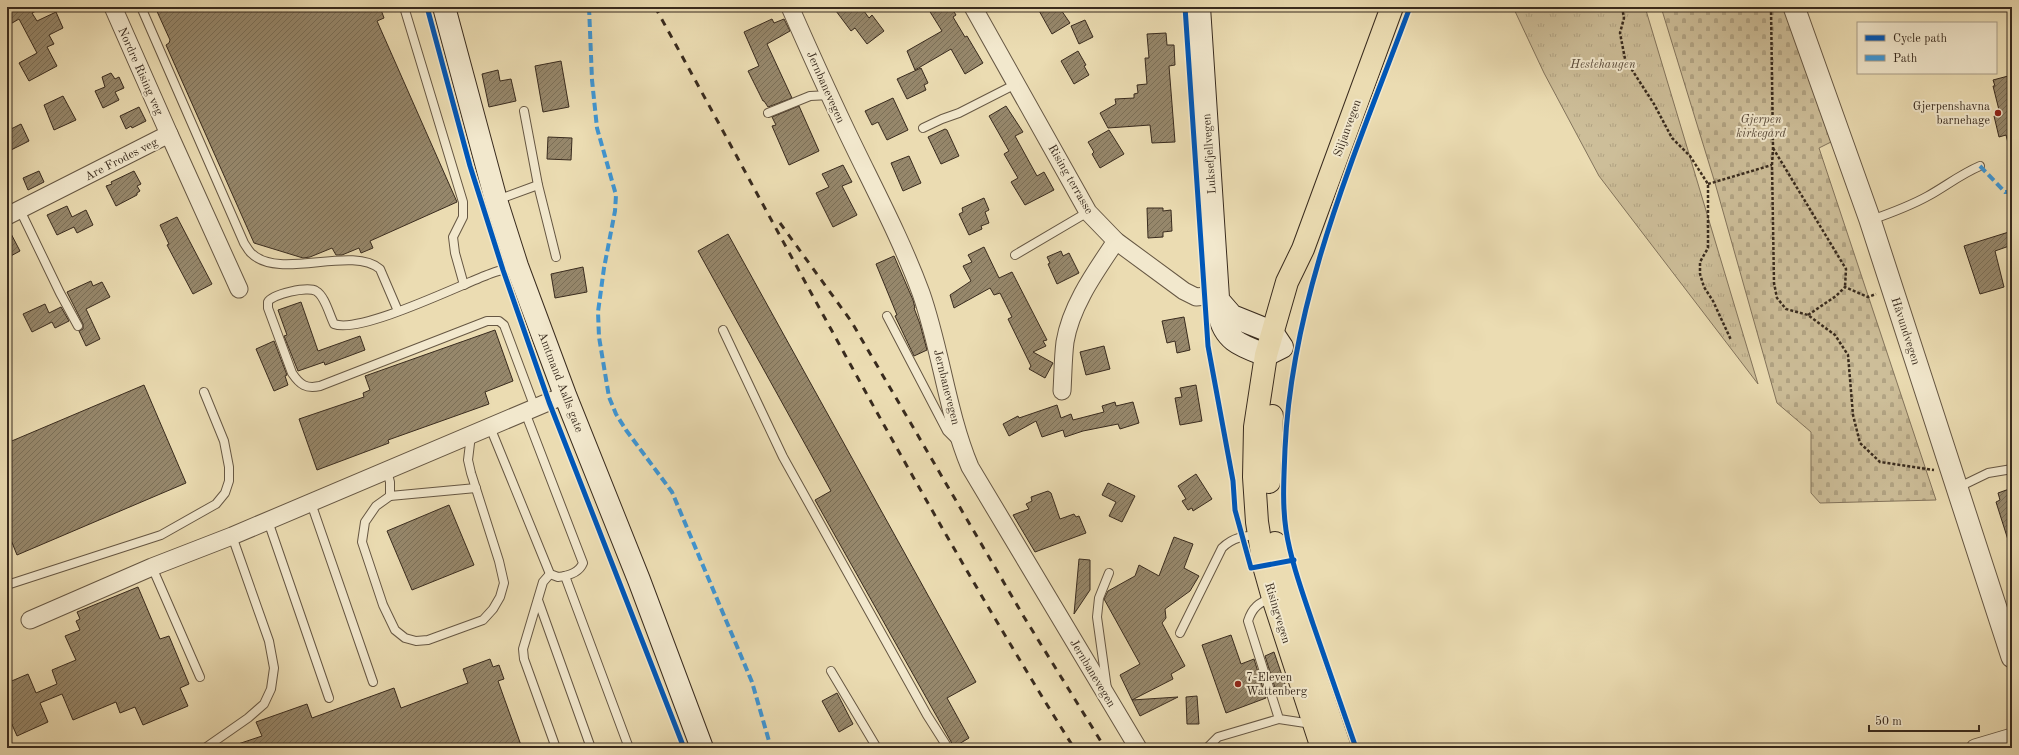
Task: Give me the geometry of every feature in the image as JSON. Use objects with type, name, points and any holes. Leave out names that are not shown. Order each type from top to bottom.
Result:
[{"type":"main road","name":"Amtmand Aalls gate","points":[[444,7],[496,200],[517,266],[565,395],[639,580],[702,748]]},
{"type":"main road","name":"Luksefjellvegen","points":[[1199,7],[1218,298]]},
{"type":"main road","name":"Siljanvegen","points":[[1261,458],[1273,402],[1273,344],[1298,283],[1303,249],[1392,7]]},
{"type":"main road","points":[[1218,298],[1232,316],[1273,344]]},
{"type":"main road","name":"Risingvegen","points":[[1261,458],[1255,500],[1262,535],[1264,566],[1280,596],[1322,721],[1340,748]]},
{"type":"main road","name":"Risingvegen","points":[[1261,458],[1279,562],[1280,596]]},
{"type":"main road","name":"Risingvegen","points":[[1322,721],[1322,748]]},
{"type":"street","name":"Nordre Rising veg","points":[[113,7],[169,134]]},
{"type":"street","name":"Jernbanevegen","points":[[790,7],[899,241],[920,292],[933,330],[961,445],[970,468],[1138,748]]},
{"type":"street","name":"Rising terrasse","points":[[973,7],[1088,212],[1116,241],[1184,291],[1196,297],[1218,298]]},
{"type":"street","name":"Håvundvegen","points":[[1794,7],[1870,220],[2012,657]]},
{"type":"street","name":"Are Frodes veg","points":[[13,213],[169,134],[239,289]]},
{"type":"street","points":[[1062,391],[1065,341],[1073,315],[1093,275],[1116,241]]},
{"type":"street","points":[[30,620],[152,567],[232,536],[565,395]]},
{"type":"street","points":[[1975,748],[2012,737]]},
{"type":"lane","points":[[141,7],[244,242],[251,253],[265,260],[287,265],[363,261],[375,265],[380,270],[398,311]]},
{"type":"lane","points":[[404,7],[463,202],[463,217],[453,237],[455,253],[464,285]]},
{"type":"lane","points":[[923,128],[959,113],[1016,84]]},
{"type":"lane","points":[[768,113],[810,96],[830,95]]},
{"type":"lane","points":[[524,111],[538,186],[556,257]]},
{"type":"lane","points":[[1870,220],[1900,210],[1930,195],[1963,174],[1980,166]]},
{"type":"lane","points":[[496,200],[538,186]]},
{"type":"lane","points":[[1014,254],[1088,212]]},
{"type":"lane","points":[[13,213],[78,326]]},
{"type":"lane","points":[[490,427],[550,574],[558,577],[565,576],[581,568],[583,563],[530,410],[504,325],[499,321],[487,321],[320,386],[311,388],[298,382],[292,373],[268,308],[268,302],[271,298],[307,288],[316,291],[321,296],[334,324],[341,326],[358,324],[426,302],[488,274],[517,266]]},
{"type":"lane","points":[[886,316],[947,431],[961,445]]},
{"type":"lane","points":[[723,330],[783,457],[927,715],[948,748]]},
{"type":"lane","points":[[7,585],[161,535],[216,504],[225,493],[229,481],[229,467],[224,441],[204,392]]},
{"type":"lane","points":[[471,435],[468,460],[499,561],[504,583],[500,597],[493,609],[483,620],[428,640],[416,641],[405,638],[395,630],[383,605],[362,542],[365,522],[376,506],[390,496],[476,488]]},
{"type":"lane","points":[[1954,479],[2012,469]]},
{"type":"lane","points":[[387,471],[390,482],[390,496]]},
{"type":"lane","points":[[311,503],[373,682]]},
{"type":"lane","points":[[268,521],[329,698]]},
{"type":"lane","points":[[1180,633],[1222,548],[1229,540],[1262,535]]},
{"type":"lane","points":[[204,748],[248,718],[264,704],[271,689],[274,668],[269,641],[232,536]]},
{"type":"lane","points":[[152,567],[200,677]]},
{"type":"lane","points":[[1105,694],[1107,680],[1097,617],[1099,598],[1109,573]]},
{"type":"lane","points":[[550,574],[543,582],[525,637],[523,654],[556,748]]},
{"type":"lane","points":[[565,576],[628,748]]},
{"type":"lane","points":[[1279,719],[1248,621],[1251,610],[1262,602],[1280,596]]},
{"type":"lane","points":[[538,600],[591,748]]},
{"type":"lane","points":[[831,671],[877,748]]},
{"type":"lane","points":[[1207,748],[1218,737],[1279,719],[1322,721]]},
{"type":"path","points":[[1622,7],[1624,18],[1620,33],[1625,59],[1654,104],[1672,138],[1690,156],[1708,184],[1708,248],[1700,262],[1700,274],[1704,287],[1713,301],[1731,340]]},
{"type":"path","points":[[1771,7],[1774,283],[1777,298],[1786,309],[1808,315],[1835,335],[1848,356],[1853,415],[1860,443],[1880,462],[1925,470],[1954,479]]},
{"type":"path","points":[[1773,148],[1846,268],[1845,287],[1836,296],[1808,315]]},
{"type":"path","points":[[1708,184],[1772,165]]},
{"type":"path","points":[[1845,287],[1868,297],[1892,289]]},
{"type":"green space","name":"Hestehaugen","points":[[1513,7],[1645,7],[1758,384],[1599,176],[1544,73]]},
{"type":"green space","name":"Gjerpen kirkegård","points":[[1661,7],[1785,7],[1831,142],[1819,148],[1936,500],[1820,503],[1811,493],[1811,432],[1777,403],[1715,183]]},
{"type":"building","points":[[7,7],[44,7],[32,13],[37,21],[56,12],[63,28],[49,35],[54,44],[47,47],[57,66],[29,81],[19,63],[37,53],[19,19],[7,26]]},
{"type":"building","points":[[155,7],[380,7],[384,18],[377,21],[457,202],[370,241],[373,248],[361,253],[359,248],[342,255],[336,255],[332,248],[310,257],[303,258],[254,243],[166,45],[170,40]]},
{"type":"building","points":[[833,7],[861,7],[869,18],[872,15],[884,31],[867,44],[855,28],[851,31]]},
{"type":"building","points":[[927,7],[951,7],[956,15],[953,17],[965,37],[967,36],[983,63],[965,74],[951,49],[915,70],[907,51],[942,31]]},
{"type":"building","points":[[1037,7],[1059,7],[1070,23],[1052,34]]},
{"type":"building","points":[[772,19],[774,23],[784,19],[790,31],[767,44],[792,98],[768,107],[763,101],[748,71],[759,66],[744,32]]},
{"type":"building","points":[[1085,20],[1093,37],[1079,44],[1071,26]]},
{"type":"building","points":[[1166,33],[1167,45],[1174,45],[1175,65],[1169,66],[1175,142],[1152,143],[1150,125],[1108,128],[1100,113],[1116,104],[1115,99],[1134,98],[1134,94],[1138,93],[1137,85],[1147,84],[1145,58],[1149,58],[1147,34]]},
{"type":"building","points":[[1078,51],[1086,65],[1084,66],[1089,75],[1074,84],[1061,61]]},
{"type":"building","points":[[561,61],[569,107],[543,112],[535,66]]},
{"type":"building","points":[[921,68],[928,83],[924,85],[926,90],[907,99],[897,79]]},
{"type":"building","points":[[498,70],[500,81],[511,79],[516,101],[489,107],[482,74]]},
{"type":"building","points":[[111,73],[115,79],[119,77],[124,88],[115,92],[119,100],[103,108],[95,91],[105,87],[102,77]]},
{"type":"building","points":[[2012,75],[2012,143],[2008,143],[2006,135],[1999,137],[1994,116],[2000,114],[1993,86],[1995,86],[1993,80]]},
{"type":"building","points":[[63,96],[76,120],[54,130],[44,105]]},
{"type":"building","points":[[893,98],[908,130],[887,140],[878,122],[872,125],[865,111]]},
{"type":"building","points":[[799,106],[819,151],[789,165],[772,126],[776,125],[772,117]]},
{"type":"building","points":[[1006,106],[1023,132],[1015,136],[1037,176],[1044,172],[1054,190],[1025,205],[1011,182],[1018,178],[1004,154],[1009,151],[989,116]]},
{"type":"building","points":[[139,107],[146,121],[132,128],[131,126],[126,129],[120,116]]},
{"type":"building","points":[[21,124],[29,141],[7,152],[7,131]]},
{"type":"building","points":[[945,129],[947,130],[959,156],[941,164],[928,137]]},
{"type":"building","points":[[1109,130],[1124,154],[1100,168],[1092,154],[1094,152],[1088,142]]},
{"type":"building","points":[[548,137],[572,138],[571,160],[547,159]]},
{"type":"building","points":[[909,156],[921,183],[903,191],[891,163]]},
{"type":"building","points":[[843,165],[852,182],[842,186],[857,215],[833,227],[816,193],[829,187],[822,174]]},
{"type":"building","points":[[39,171],[44,182],[28,190],[23,178]]},
{"type":"building","points":[[134,171],[141,184],[137,186],[140,191],[137,195],[116,206],[106,186]]},
{"type":"building","points":[[984,198],[989,210],[985,212],[989,223],[981,226],[982,229],[969,235],[959,214],[963,212],[962,208]]},
{"type":"building","points":[[67,206],[72,217],[86,210],[93,225],[77,233],[74,227],[57,235],[47,215]]},
{"type":"building","points":[[1147,208],[1163,208],[1163,211],[1171,210],[1172,231],[1163,232],[1163,237],[1148,238]]},
{"type":"building","points":[[177,217],[212,284],[193,294],[167,245],[169,244],[160,225]]},
{"type":"building","points":[[7,226],[20,251],[7,258]]},
{"type":"building","points":[[2012,231],[2012,245],[1995,251],[2004,287],[1980,294],[1964,246]]},
{"type":"building","points":[[728,234],[976,682],[947,698],[969,738],[954,747],[815,500],[831,491],[698,251]]},
{"type":"building","points":[[984,247],[999,278],[1012,272],[1047,340],[1043,341],[1046,346],[1033,352],[1053,363],[1045,378],[1029,369],[1031,366],[1008,319],[1012,317],[1000,293],[994,295],[990,288],[954,308],[950,295],[971,281],[963,266],[972,262],[968,255]]},
{"type":"building","points":[[1061,251],[1063,256],[1069,253],[1079,273],[1057,284],[1048,264],[1050,263],[1047,257]]},
{"type":"building","points":[[894,256],[913,300],[927,350],[914,356],[895,316],[897,315],[876,264]]},
{"type":"building","points":[[583,267],[587,292],[555,298],[551,274]]},
{"type":"building","points":[[91,281],[93,286],[102,282],[110,297],[86,309],[100,339],[86,346],[79,331],[83,329],[83,324],[67,292]]},
{"type":"building","points":[[301,302],[318,351],[360,336],[365,350],[325,365],[324,362],[298,371],[284,336],[287,335],[278,310]]},
{"type":"building","points":[[45,304],[49,313],[61,307],[69,321],[55,328],[52,322],[32,332],[23,314]]},
{"type":"building","points":[[1184,317],[1190,350],[1177,353],[1175,341],[1167,343],[1162,321]]},
{"type":"building","points":[[495,330],[513,381],[485,392],[489,404],[388,440],[389,443],[317,470],[299,419],[364,397],[363,393],[370,390],[365,376]]},
{"type":"building","points":[[274,341],[287,375],[285,376],[288,385],[274,391],[256,349]]},
{"type":"building","points":[[1104,346],[1110,369],[1086,375],[1080,352]]},
{"type":"building","points":[[144,385],[186,483],[17,555],[7,530],[7,443]]},
{"type":"building","points":[[1196,385],[1202,421],[1180,425],[1175,398],[1182,397],[1180,388]]},
{"type":"building","points":[[1115,402],[1116,406],[1133,402],[1139,423],[1120,429],[1118,424],[1083,431],[1065,437],[1063,430],[1042,437],[1036,421],[1009,436],[1003,424],[1018,416],[1019,418],[1057,405],[1061,418],[1071,414],[1073,420],[1104,412],[1102,406]]},
{"type":"building","points":[[1196,474],[1212,499],[1193,511],[1192,508],[1188,510],[1182,501],[1186,499],[1178,486]]},
{"type":"building","points":[[1108,483],[1135,496],[1122,522],[1109,516],[1116,502],[1102,495]]},
{"type":"building","points":[[2012,488],[2012,543],[2009,543],[1996,502],[2000,500],[1998,493]]},
{"type":"building","points":[[1048,491],[1051,493],[1060,519],[1074,514],[1076,517],[1079,516],[1086,533],[1035,552],[1013,515],[1029,509],[1026,504],[1032,501],[1031,497]]},
{"type":"building","points":[[449,505],[474,565],[412,590],[387,531]]},
{"type":"building","points":[[1174,537],[1193,544],[1184,568],[1199,576],[1190,591],[1165,609],[1166,618],[1162,623],[1185,666],[1171,674],[1173,679],[1132,700],[1120,675],[1140,664],[1104,599],[1108,591],[1135,576],[1139,565],[1159,576]]},
{"type":"building","points":[[1079,559],[1090,560],[1090,590],[1074,614]]},
{"type":"building","points":[[138,587],[160,639],[169,636],[189,684],[180,688],[188,706],[143,725],[135,707],[120,713],[116,702],[73,720],[62,694],[40,703],[48,722],[17,736],[7,713],[7,683],[28,674],[36,693],[57,684],[52,670],[76,660],[65,636],[80,630],[76,621],[80,619],[77,612]]},
{"type":"building","points":[[1231,635],[1241,664],[1254,659],[1266,698],[1226,713],[1202,645]]},
{"type":"building","points":[[1274,652],[1287,690],[1277,694],[1265,656]]},
{"type":"building","points":[[490,659],[493,667],[499,665],[504,679],[498,681],[522,748],[233,748],[232,746],[262,736],[256,722],[307,704],[312,718],[394,688],[401,708],[468,683],[463,669]]},
{"type":"building","points":[[837,693],[853,724],[839,732],[822,701]]},
{"type":"building","points":[[1197,696],[1199,724],[1187,724],[1186,697]]},
{"type":"building","points":[[1178,697],[1140,716],[1132,700]]},
{"type":"railway","points":[[655,7],[911,473],[964,566],[1074,748]]},
{"type":"railway","points":[[780,223],[851,321],[1024,617],[1105,748]]},
{"type":"marked path","points":[[589,7],[592,80],[597,128],[616,195],[615,211],[604,268],[598,312],[599,337],[609,397],[616,414],[626,430],[672,492],[752,682],[771,748]]},
{"type":"marked path","points":[[1980,166],[2005,192],[2012,192]]},
{"type":"cycle path","points":[[427,7],[470,166],[503,270],[549,402],[684,748]]},
{"type":"cycle path","points":[[1185,7],[1208,346],[1233,481],[1235,510],[1251,568],[1294,560]]},
{"type":"cycle path","points":[[1356,748],[1305,601],[1291,554],[1284,510],[1285,449],[1290,391],[1300,335],[1314,279],[1330,224],[1349,169],[1410,7]]},
{"type":"place","name":"Gjerpenshavna barnehage","points":[[1998,113]]},
{"type":"place","name":"7-Eleven Wattenberg","points":[[1238,684]]}]
